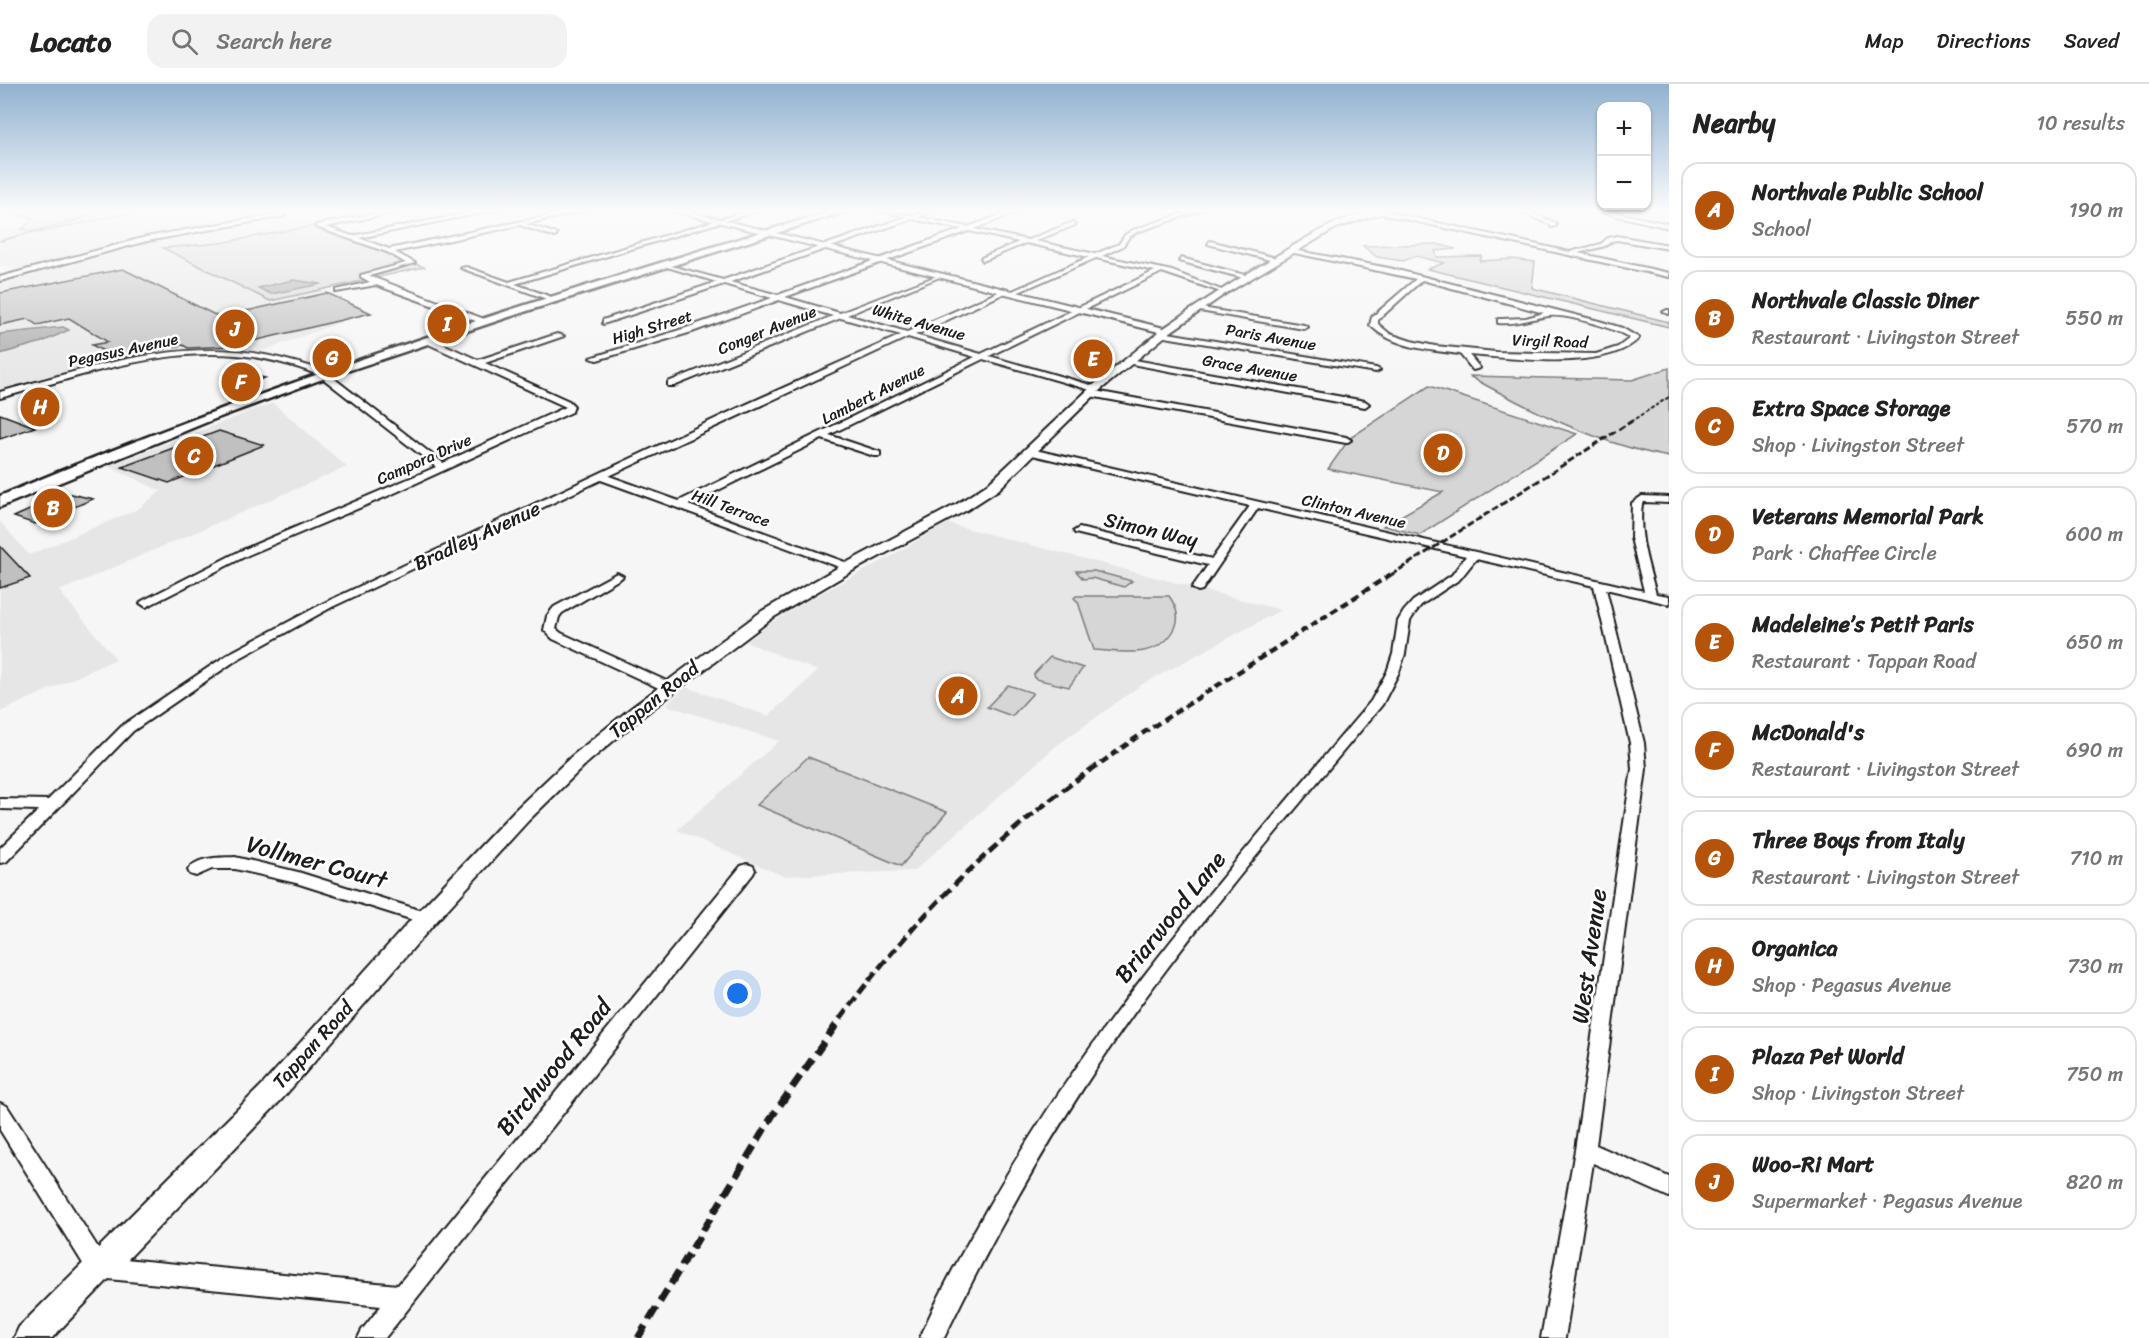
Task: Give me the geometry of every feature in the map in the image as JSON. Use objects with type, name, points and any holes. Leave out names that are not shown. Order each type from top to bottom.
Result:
[{"type":"main road","points":[[0,502],[103,457],[324,375],[658,268]]},
{"type":"street","points":[[0,279],[42,268]]},
{"type":"street","points":[[395,268],[363,276],[484,322]]},
{"type":"street","points":[[464,268],[555,300]]},
{"type":"street","points":[[508,284],[564,268]]},
{"type":"street","name":"White Avenue","points":[[675,268],[908,334],[1093,391],[1346,440]]},
{"type":"street","points":[[606,322],[762,268]]},
{"type":"street","name":"High Street","points":[[594,358],[689,330],[861,268]]},
{"type":"street","name":"Paris Avenue","points":[[907,268],[1164,333],[1376,370]]},
{"type":"street","name":"Bradley Avenue","points":[[0,858],[128,728],[234,656],[328,605],[739,411],[908,334],[1065,268]]},
{"type":"street","points":[[1151,268],[1221,292]]},
{"type":"street","points":[[1210,268],[1246,277]]},
{"type":"street","name":"Tappan Road","points":[[30,1338],[273,1091],[426,918],[545,792],[579,760],[668,687],[768,614],[849,567],[983,495],[1093,391],[1129,361],[1196,309],[1261,268]]},
{"type":"street","name":"Virgil Road","points":[[1374,268],[1623,331],[1633,336],[1634,340],[1609,354],[1592,357],[1462,351]]},
{"type":"street","points":[[1633,268],[1669,275]]},
{"type":"street","points":[[1654,272],[1667,268]]},
{"type":"street","name":"Lambert Avenue","points":[[680,505],[1162,270]]},
{"type":"street","name":"Conger Avenue","points":[[671,384],[940,275]]},
{"type":"street","points":[[1420,279],[1376,319],[1374,326],[1389,337],[1410,344],[1462,351],[1476,368]]},
{"type":"street","points":[[338,291],[376,282]]},
{"type":"street","points":[[1196,309],[1304,327]]},
{"type":"street","points":[[1501,321],[1526,320],[1553,313]]},
{"type":"street","points":[[477,363],[560,336]]},
{"type":"street","name":"Campora Drive","points":[[146,603],[244,553],[442,467],[564,412],[574,405],[427,340]]},
{"type":"street","name":"Pegasus Avenue","points":[[0,394],[123,362],[188,352],[219,351],[253,354],[309,368],[324,375],[442,467]]},
{"type":"street","name":"Grace Avenue","points":[[1129,361],[1365,404]]},
{"type":"street","points":[[823,436],[877,454]]},
{"type":"street","name":"Clinton Avenue","points":[[1031,452],[1669,600]]},
{"type":"street","name":"Hill Terrace","points":[[603,477],[849,567]]},
{"type":"street","points":[[1651,596],[1639,550],[1635,516],[1637,503],[1642,499],[1652,498],[1669,500]]},
{"type":"street","points":[[1198,588],[1256,504]]},
{"type":"street","name":"Simon Way","points":[[1079,531],[1215,563]]},
{"type":"street","name":"Briarwood Lane","points":[[932,1338],[1000,1207],[1089,1063],[1161,964],[1377,702],[1393,672],[1399,654],[1404,621],[1410,611],[1417,603],[1456,577],[1473,555]]},
{"type":"street","points":[[617,576],[558,610],[553,616],[550,630],[557,636],[668,687]]},
{"type":"street","name":"West Avenue","points":[[1553,1338],[1585,1150],[1639,769],[1637,743],[1599,584]]},
{"type":"street","points":[[0,804],[53,805]]},
{"type":"street","name":"Vollmer Court","points":[[196,870],[210,864],[235,864],[298,878],[426,918]]},
{"type":"street","name":"Birchwood Road","points":[[370,1338],[747,870]]},
{"type":"street","points":[[0,1112],[98,1267],[401,1297]]},
{"type":"street","points":[[1585,1150],[1669,1187]]},
{"type":"shaded area","points":[[14,268],[202,268],[270,301],[322,290],[371,311],[252,355],[206,351],[148,358],[0,396],[0,274],[17,268]]},
{"type":"shaded area","points":[[202,268],[422,268],[270,301]]},
{"type":"shaded area","points":[[1534,268],[1532,288],[1669,322],[1669,327],[1428,269]]},
{"type":"shaded area","points":[[293,280],[321,284],[271,294],[258,288]]},
{"type":"shaded area","points":[[63,327],[69,330],[42,342],[0,354],[0,334]]},
{"type":"shaded area","points":[[1669,368],[1669,457],[1617,444],[1566,425],[1469,376],[1632,380]]},
{"type":"shaded area","points":[[1429,386],[1577,434],[1420,535],[1383,526],[1443,492],[1328,469],[1350,438]]},
{"type":"shaded area","points":[[273,403],[347,467],[59,591],[116,659],[0,712],[0,521],[29,555],[138,509],[161,491],[107,466]]},
{"type":"shaded area","points":[[946,523],[1281,610],[1141,685],[1055,747],[914,871],[783,876],[677,830],[779,741],[666,705],[686,687],[768,716],[818,671],[746,642],[771,623],[810,599],[890,557]]},
{"type":"shaded area","points":[[1076,571],[1094,571],[1132,581],[1124,587],[1092,578],[1083,579]]},
{"type":"shaded area","points":[[1076,596],[1169,596],[1177,613],[1176,626],[1167,639],[1159,646],[1149,650],[1128,652],[1094,650],[1078,602],[1074,598]]},
{"type":"shaded area","points":[[1050,657],[1083,668],[1069,687],[1035,679],[1034,674]]},
{"type":"shaded area","points":[[1008,685],[1033,693],[1012,716],[987,707]]},
{"type":"shaded area","points":[[808,757],[947,812],[901,866],[757,805]]},
{"type":"building","points":[[123,269],[219,317],[327,293],[371,313],[232,346],[188,348],[183,345],[118,359],[92,345],[108,342],[69,318],[37,325],[28,319],[0,325],[0,293]]},
{"type":"building","points":[[243,373],[265,378],[243,386],[222,380]]},
{"type":"building","points":[[0,414],[11,418],[35,427],[0,439]]},
{"type":"building","points":[[219,431],[264,445],[169,483],[122,467]]},
{"type":"building","points":[[67,493],[93,499],[35,524],[14,517]]},
{"type":"building","points":[[0,546],[30,578],[0,588]]},
{"type":"railway","points":[[1630,422],[1669,397]]},
{"type":"railway","points":[[1391,575],[1632,421]]},
{"type":"railway","points":[[1091,770],[1140,735],[1393,573]]},
{"type":"railway","points":[[840,1019],[895,949],[956,883],[1022,823],[1093,768]]},
{"type":"railway","points":[[638,1338],[773,1115],[841,1018]]},
{"type":"place","name":"Plaza Pet World","points":[[447,324]]},
{"type":"place","name":"Woo-Ri Mart","points":[[235,329]]},
{"type":"place","name":"Three Boys from Italy","points":[[332,358]]},
{"type":"place","name":"Madeleine’s Petit Paris","points":[[1093,359]]},
{"type":"place","name":"McDonald's","points":[[241,382]]},
{"type":"place","name":"Organica","points":[[40,407]]},
{"type":"place","name":"Veterans Memorial Park","points":[[1443,453]]},
{"type":"place","name":"Extra Space Storage","points":[[194,456]]},
{"type":"place","name":"Northvale Classic Diner","points":[[53,508]]},
{"type":"place","name":"Northvale Public School","points":[[958,696]]}]
